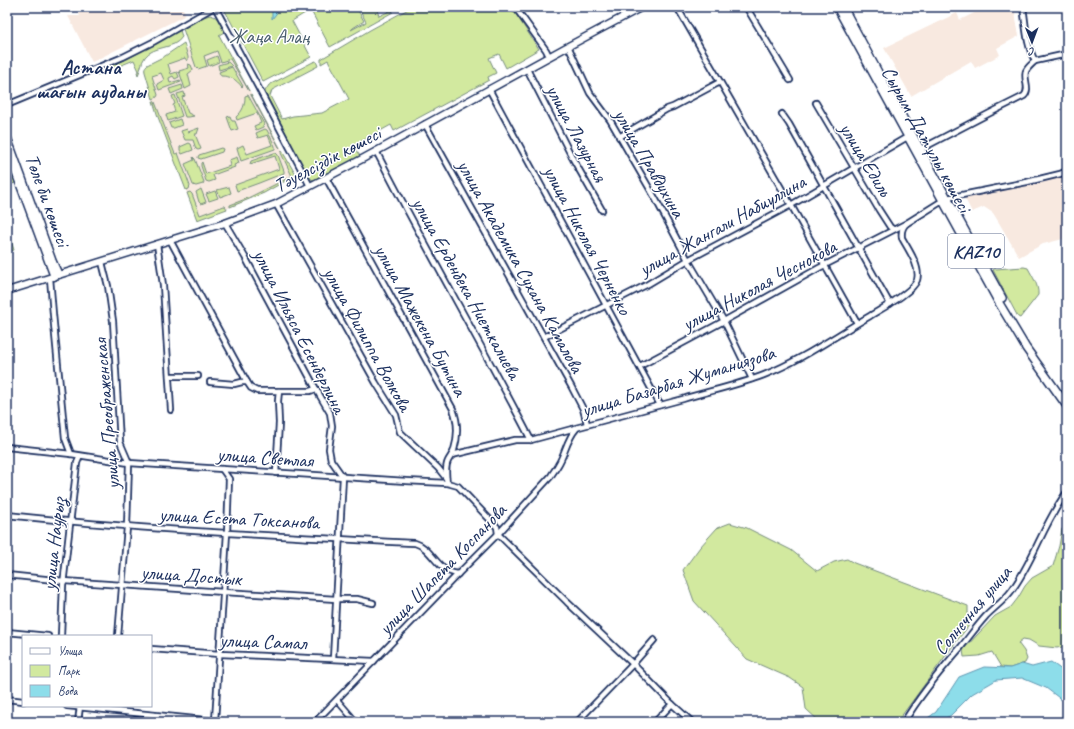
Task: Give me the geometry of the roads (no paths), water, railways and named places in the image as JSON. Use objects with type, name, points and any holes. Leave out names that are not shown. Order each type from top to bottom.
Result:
[{"type":"highway","name":"Сырым Датұлы көшесі","points":[[837,7],[910,135]]},
{"type":"highway","name":"Сырым Датұлы көшесі","points":[[843,7],[945,199],[1018,326],[1067,397]]},
{"type":"highway","name":"Сырым Датұлы көшесі","points":[[945,199],[981,271],[1026,348],[1067,406]]},
{"type":"main road","name":"Тәуелсіздік көшесі","points":[[7,291],[225,223],[276,204],[376,152],[549,56],[642,7]]},
{"type":"main road","name":"Төле би көшесі","points":[[7,136],[53,262],[54,276]]},
{"type":"main road","name":"Төле би көшесі","points":[[7,150],[54,276]]},
{"type":"street","points":[[7,105],[123,58],[215,7],[310,186]]},
{"type":"street","points":[[515,7],[549,56]]},
{"type":"street","points":[[677,7],[857,323]]},
{"type":"street","points":[[750,7],[748,10],[790,80]]},
{"type":"street","points":[[1023,7],[1029,43],[1035,62]]},
{"type":"street","name":"улица Правдухина","points":[[568,46],[590,93],[610,120],[655,198],[688,260],[724,321],[752,379]]},
{"type":"street","points":[[918,150],[1024,96],[1027,91],[1025,73],[1029,67],[1035,62],[1067,54]]},
{"type":"street","name":"улица Лазурная","points":[[527,69],[573,159],[602,210]]},
{"type":"street","points":[[619,137],[667,109],[720,82]]},
{"type":"street","name":"улица Николая Черненко","points":[[489,89],[660,405]]},
{"type":"street","name":"улица Едиль","points":[[816,103],[879,210],[893,229]]},
{"type":"street","points":[[782,114],[890,304]]},
{"type":"street","name":"улица Академика Сухана Камалова","points":[[425,124],[583,409],[587,424]]},
{"type":"street","name":"улица Жангали Набиуллина","points":[[544,337],[648,284],[688,260],[790,205],[910,135]]},
{"type":"street","name":"улица Ерденбека Ниеткалиева","points":[[376,152],[531,440]]},
{"type":"street","points":[[945,199],[1027,182],[1067,171]]},
{"type":"street","name":"улица Мажекена Бутина","points":[[326,178],[453,409],[457,423],[455,446],[447,465],[447,480]]},
{"type":"street","name":"улица Николая Чеснокова","points":[[640,366],[819,268],[907,223],[945,199]]},
{"type":"street","name":"улица Филиппа Волкова","points":[[276,204],[376,383],[396,415],[400,432],[438,468],[447,480]]},
{"type":"street","name":"улица Ильяса Есенберлина","points":[[225,223],[330,413],[332,426],[329,449],[331,460],[343,477]]},
{"type":"street","name":"улица Базарбая Жуманиязова","points":[[577,428],[764,375],[801,358],[890,304],[911,289],[918,279],[918,270],[902,238],[902,229],[907,223]]},
{"type":"street","points":[[170,240],[251,388],[257,391],[279,392],[310,391],[316,389]]},
{"type":"street","points":[[157,244],[163,285],[171,410]]},
{"type":"street","name":"улица Преображенская","points":[[102,262],[108,286],[113,321],[120,442],[129,463],[128,527],[118,635]]},
{"type":"street","points":[[54,276],[53,314],[65,438],[70,454]]},
{"type":"street","points":[[169,376],[198,376]]},
{"type":"street","points":[[210,382],[234,384],[247,382]]},
{"type":"street","points":[[276,473],[279,392]]},
{"type":"street","points":[[452,455],[515,440],[531,440],[577,428]]},
{"type":"street","name":"улица Шапета Коспанова","points":[[315,722],[498,534],[551,476],[558,466],[573,432],[577,428]]},
{"type":"street","name":"улица Светлая","points":[[7,447],[70,454],[129,463],[406,482],[447,480],[458,486],[497,527],[498,534],[692,722]]},
{"type":"street","name":"улица Наурыз","points":[[61,635],[64,581],[70,522],[77,463],[80,456]]},
{"type":"street","points":[[215,721],[228,533],[229,480],[222,469]]},
{"type":"street","points":[[333,659],[343,477]]},
{"type":"street","name":"Солнечная улица","points":[[904,722],[921,696],[954,655],[987,616],[1007,597],[1013,589],[1024,571],[1059,503],[1067,492]]},
{"type":"street","name":"улица Есета Токсанова","points":[[7,515],[128,527],[415,543],[424,547],[447,571],[458,574]]},
{"type":"street","name":"улица Достык","points":[[7,575],[64,581],[224,592],[357,599],[373,603]]},
{"type":"street","points":[[7,632],[38,635]]},
{"type":"street","points":[[578,722],[654,640]]},
{"type":"street","name":"улица Самал","points":[[152,649],[220,654],[374,661]]},
{"type":"street","points":[[7,699],[22,701]]},
{"type":"street","points":[[337,700],[356,722]]},
{"type":"street","points":[[655,722],[672,704]]},
{"type":"street","points":[[78,722],[80,707],[224,722]]},
{"type":"water","points":[[272,7],[280,7],[272,19]]},
{"type":"water","points":[[1051,662],[1067,674],[1067,704],[1046,688],[1022,678],[996,680],[972,694],[951,715],[940,722],[928,718],[936,712],[959,677],[984,667],[1010,668],[1022,664],[1032,667]]},
{"type":"district","name":"Астана шағын ауданы","points":[[91,79]]},
{"type":"park label","name":"Жаңа Алаң","points":[[269,36]]}]
